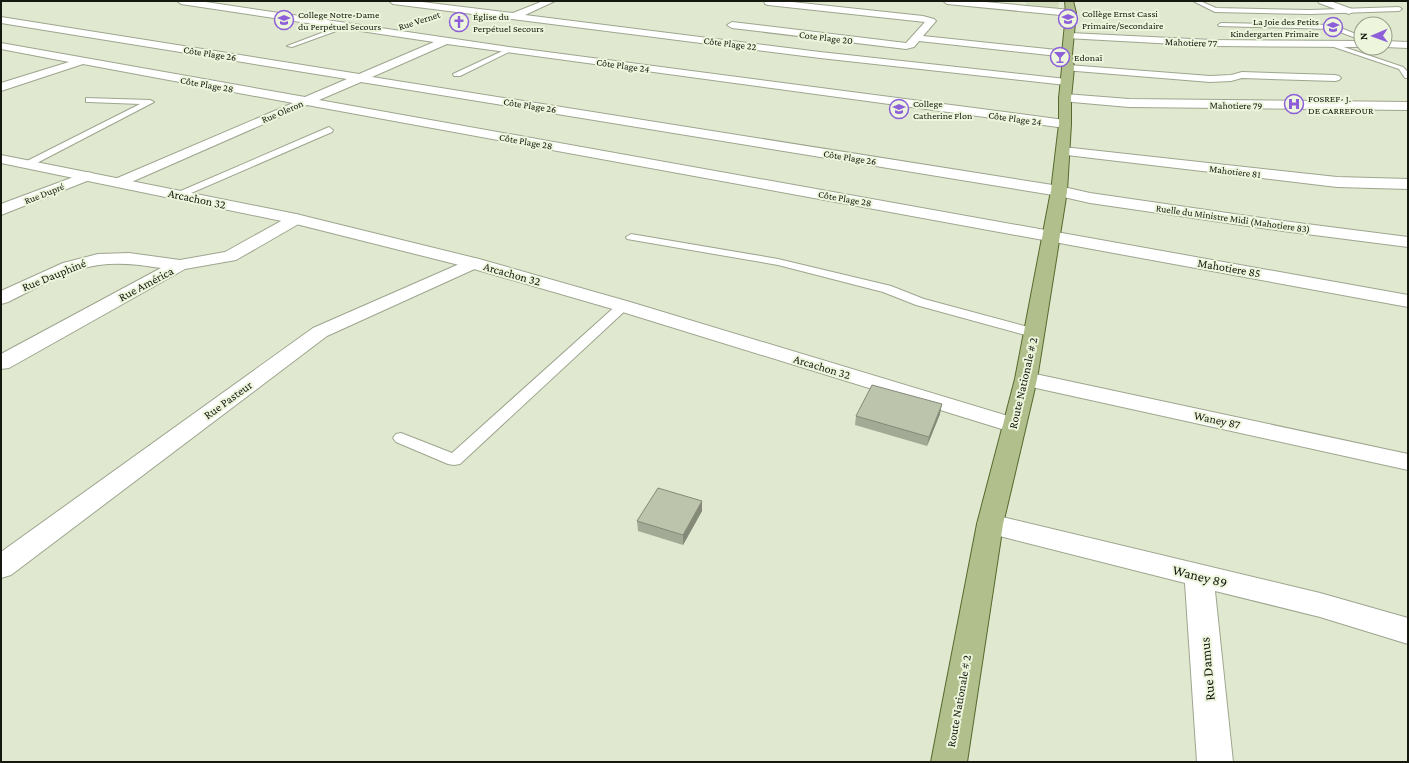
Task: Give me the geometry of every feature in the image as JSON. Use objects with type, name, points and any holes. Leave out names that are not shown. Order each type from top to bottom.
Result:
[{"type":"main road","name":"Route Nationale # 2","points":[[948,762],[990,524],[1026,379],[1059,191],[1065,124],[1070,7]]},
{"type":"street","name":"Côte Plage 24","points":[[181,1],[509,50],[1065,124]]},
{"type":"street","name":"Côte Plage 22","points":[[393,1],[820,55],[1067,68]]},
{"type":"street","points":[[427,5],[441,1]]},
{"type":"street","points":[[516,16],[551,1]]},
{"type":"street","points":[[947,1],[1070,7]]},
{"type":"street","points":[[1322,1],[1349,11]]},
{"type":"street","name":"Cote Plage 20","points":[[726,29],[901,46],[910,45],[930,23],[930,20],[767,3]]},
{"type":"street","name":"Rue Vernet","points":[[430,16],[453,8]]},
{"type":"street","points":[[708,40],[744,18]]},
{"type":"street","name":"Côte Plage 26","points":[[1,20],[1059,191]]},
{"type":"street","name":"Rue Vernet","points":[[385,31],[407,24]]},
{"type":"street","points":[[917,38],[1067,68],[1210,79],[1231,78],[1242,75],[1335,78]]},
{"type":"street","name":"Rue Oleron","points":[[120,182],[445,41]]},
{"type":"street","name":"Mahotiere 77","points":[[1067,68],[1212,43],[1353,44]]},
{"type":"street","points":[[1393,44],[1408,45]]},
{"type":"street","name":"Côte Plage 28","points":[[1,46],[1050,236]]},
{"type":"street","points":[[1,87],[82,61]]},
{"type":"street","name":"Mahotiere 79","points":[[1067,68],[1129,103],[1408,106]]},
{"type":"street","name":"Mahotiere 81","points":[[1063,151],[1337,182],[1408,184]]},
{"type":"street","name":"Arcachon 32","points":[[1,159],[30,163],[179,196],[296,219],[473,263],[622,306],[1014,425]]},
{"type":"street","name":"Rue Dupré","points":[[1,210],[87,176]]},
{"type":"street","name":"Ruelle du Ministre Midi (Mahotiere 83)","points":[[1059,191],[1090,198],[1283,226],[1408,242]]},
{"type":"street","name":"Rue América","points":[[1,362],[180,265],[230,256],[296,219]]},
{"type":"street","name":"Mahotiere 85","points":[[1050,236],[1408,301]]},
{"type":"street","name":"Rue Dauphiné","points":[[1,298],[72,266],[91,260],[114,258],[180,265]]},
{"type":"street","name":"Rue Pasteur","points":[[1,567],[320,332],[473,263]]},
{"type":"street","name":"Waney 87","points":[[1026,379],[1408,462]]},
{"type":"street","name":"Waney 89","points":[[990,524],[1320,605],[1408,631]]},
{"type":"street","name":"Rue Damus","points":[[1199,576],[1215,762]]},
{"type":"lane","points":[[1196,1],[1214,10],[1349,11],[1399,9]]},
{"type":"lane","points":[[290,46],[348,25]]},
{"type":"lane","points":[[1220,25],[1333,27],[1353,35]]},
{"type":"lane","points":[[1327,43],[1401,68],[1408,76]]},
{"type":"lane","points":[[457,74],[509,50]]},
{"type":"lane","points":[[30,163],[150,102],[89,100]]},
{"type":"lane","points":[[179,196],[329,130]]},
{"type":"lane","points":[[631,237],[778,262],[887,290],[920,302],[1034,333]]},
{"type":"lane","points":[[401,438],[454,460],[622,306]]},
{"type":"shaded area","points":[[1027,1],[1059,1],[1058,11],[1025,7]]},
{"type":"building","points":[[872,385],[942,404],[929,437],[856,416]]},
{"type":"building","points":[[658,488],[702,501],[683,535],[637,521]]},
{"type":"place","name":"Collège Ernst Cassi Primaire/Secondaire","points":[[1068,19]]},
{"type":"place","name":"College Notre-Dame du Perpétuel Secours","points":[[284,20]]},
{"type":"place","name":"Église du Perpétuel Secours","points":[[459,22]]},
{"type":"place","name":"La Joie des Petits Kindergarten Primaire","points":[[1333,27]]},
{"type":"place","name":"Edonaï","points":[[1060,57]]},
{"type":"place","name":"FOSREF- J. DE CARREFOUR","points":[[1294,104]]},
{"type":"place","name":"College Catherine Flon","points":[[899,109]]}]
